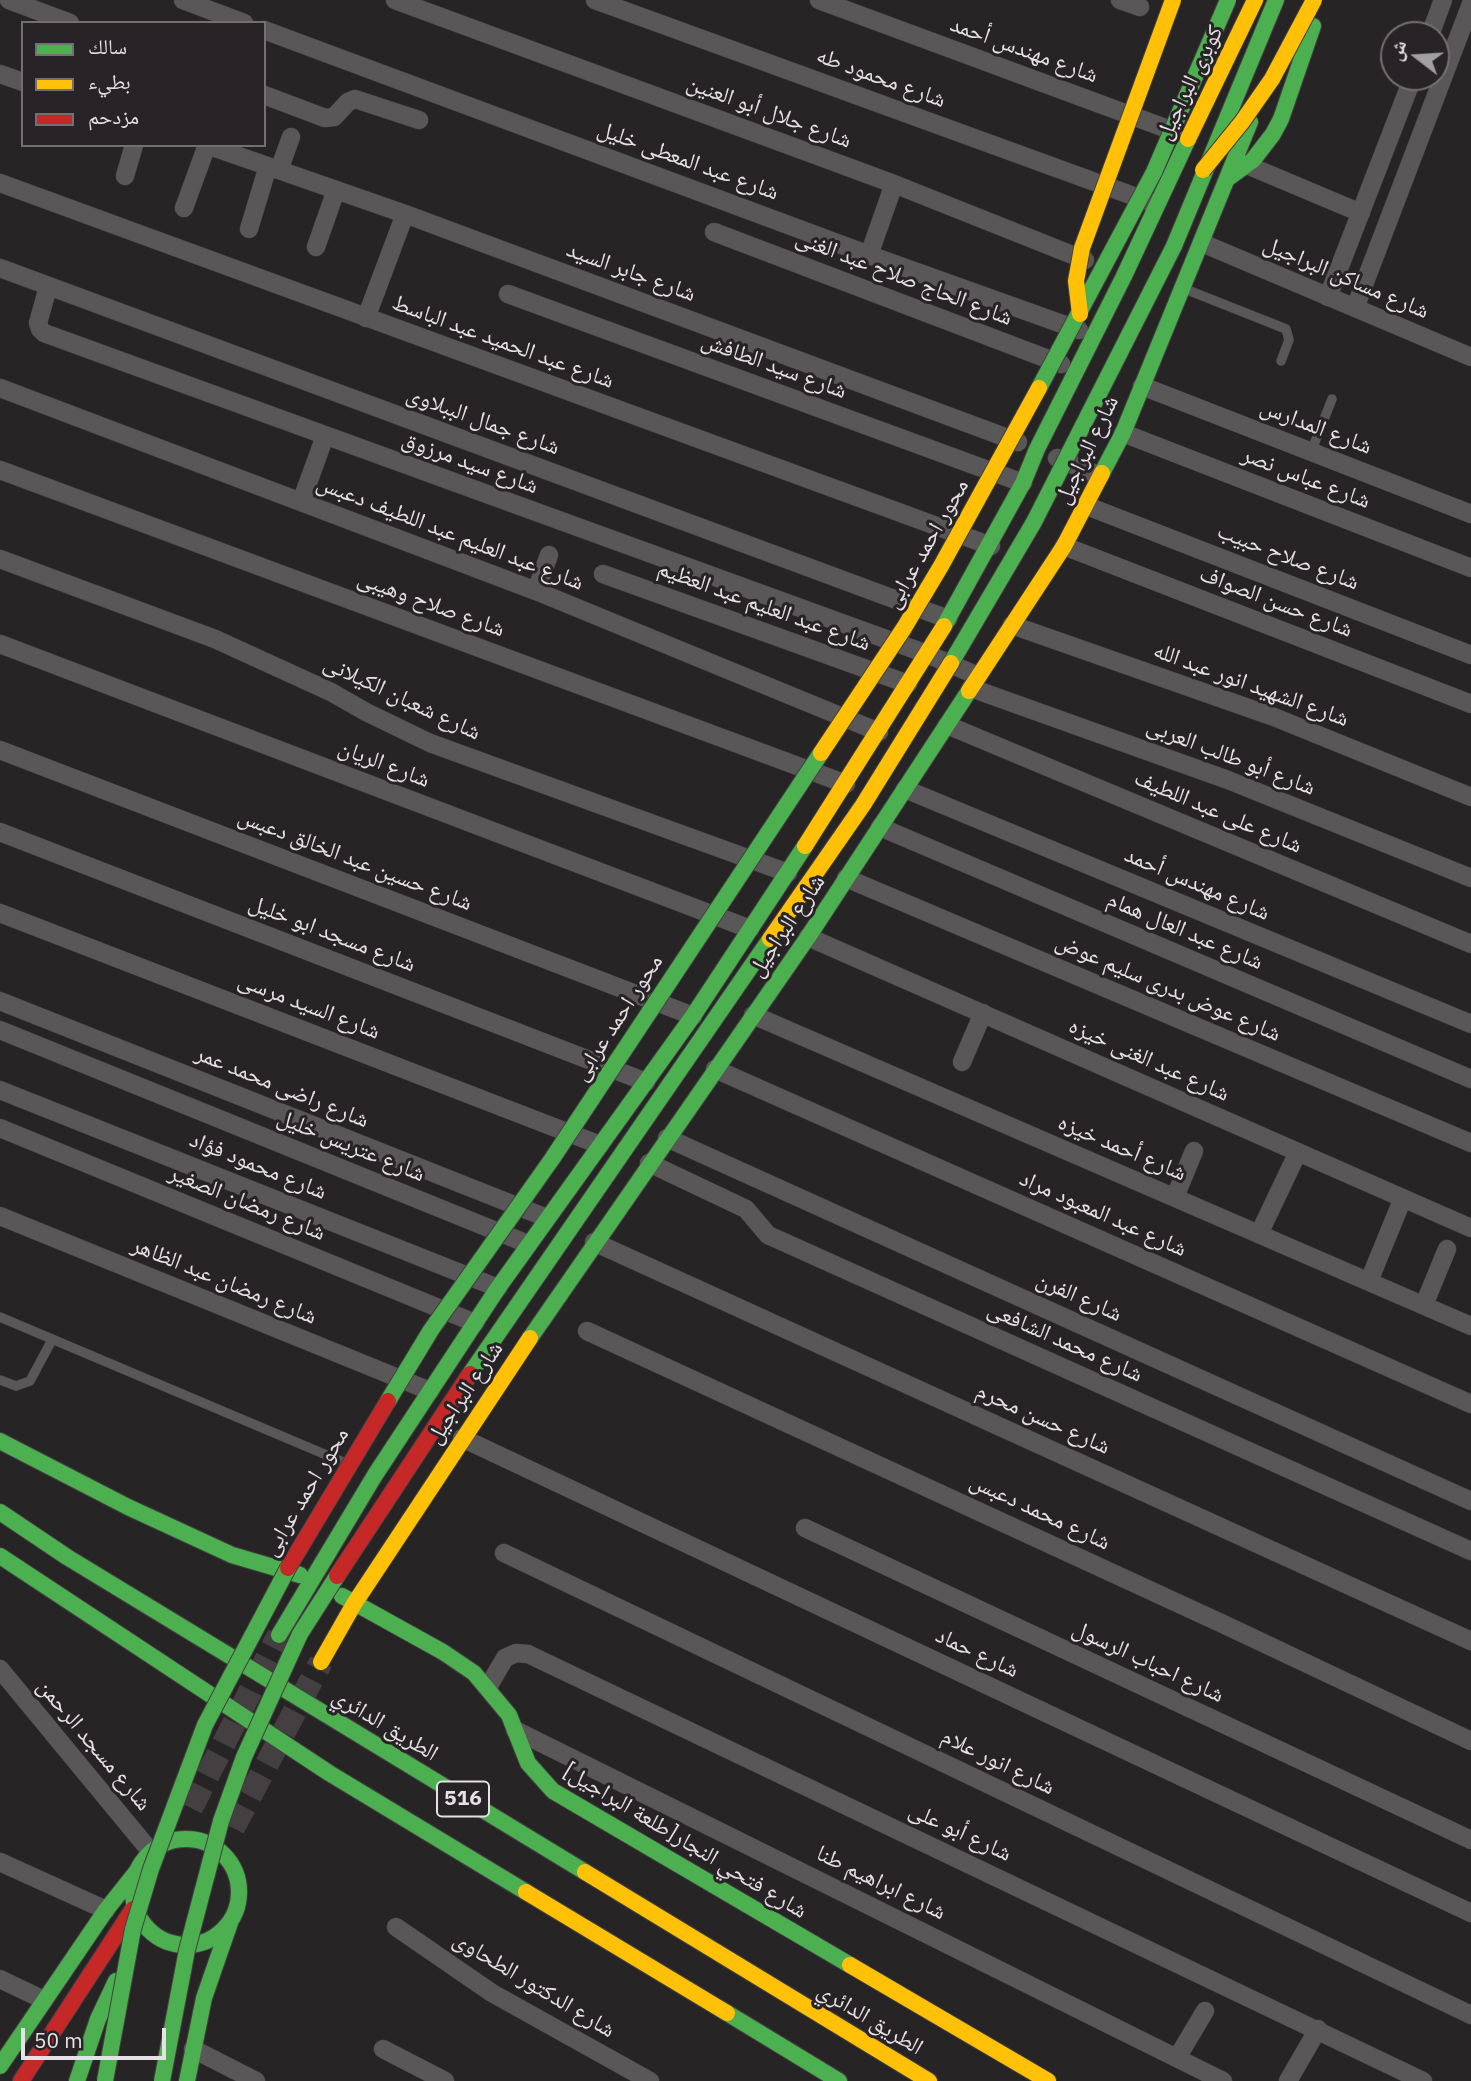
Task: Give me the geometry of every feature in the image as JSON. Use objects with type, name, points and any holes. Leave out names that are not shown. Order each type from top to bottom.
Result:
[{"type":"main road","points":[[1080,314],[1076,281],[1082,248],[1173,0]]},
{"type":"main road","points":[[1134,252],[1217,0]]},
{"type":"main road","name":"محور احمد عرابى","points":[[105,2081],[133,1929],[151,1869],[205,1725],[263,1612],[323,1506],[431,1330],[552,1159],[904,628],[977,503],[1154,172],[1228,0]]},
{"type":"main road","name":"كوبرى البراجيل","points":[[1165,185],[1255,0]]},
{"type":"main road","points":[[162,2081],[187,1950],[221,1821],[240,1768],[300,1634],[443,1412],[863,804],[1034,522],[1174,246],[1203,170],[1276,0]]},
{"type":"main road","points":[[1227,180],[1300,0]]},
{"type":"main road","points":[[1203,170],[1272,79],[1314,0]]},
{"type":"main road","points":[[1227,180],[1247,165],[1264,147],[1281,119],[1298,66],[1325,0]]},
{"type":"main road","name":"شارع البراجيل","points":[[321,1662],[354,1604],[463,1438],[594,1242],[808,937],[1064,546],[1123,433],[1227,180]]},
{"type":"main road","name":"شارع البراجيل","points":[[279,1635],[375,1475],[498,1288],[693,1016],[846,784],[927,654],[991,546],[1023,483],[1037,449],[1124,276],[1165,185]]},
{"type":"main road","name":"شارع فتحي النجار[طلعة البراجيل]","points":[[0,1441],[128,1507],[232,1555],[313,1579],[451,1657],[488,1687],[509,1715],[528,1763],[553,1791],[1048,2081]]},
{"type":"main road","name":"الطريق الدائري","points":[[0,1512],[78,1564],[929,2081]]},
{"type":"main road","name":"516","points":[[0,1556],[329,1773],[839,2081]]},
{"type":"main road","points":[[176,1839],[191,1808]]},
{"type":"main road","points":[[221,1850],[233,1828]]},
{"type":"main road","points":[[0,2066],[106,1910],[151,1852],[176,1839],[200,1840],[221,1850],[235,1870],[239,1882],[239,1900],[204,1998],[187,2081]]},
{"type":"main road","points":[[137,1870],[134,1882],[135,1907],[143,1924],[163,1940],[188,1945],[212,1938],[231,1921]]},
{"type":"main road","points":[[64,2063],[72,2004],[135,1907]]},
{"type":"main road","points":[[20,2081],[64,2063],[98,2019],[143,1924]]},
{"type":"street","points":[[9,0],[65,21]]},
{"type":"street","points":[[183,0],[239,21]]},
{"type":"street","name":"شارع جلال أبو العنين","points":[[395,0],[894,184],[1124,276]]},
{"type":"street","name":"شارع محمود طه","points":[[595,0],[1149,202]]},
{"type":"street","name":"شارع مهندس أحمد","points":[[819,0],[1173,131]]},
{"type":"street","points":[[1120,0],[1140,7]]},
{"type":"street","points":[[1435,21],[1443,0]]},
{"type":"street","points":[[1450,47],[1471,4]]},
{"type":"street","name":"شارع عبد المعطى خليل","points":[[266,31],[1095,336]]},
{"type":"street","points":[[0,74],[21,81]]},
{"type":"street","points":[[1328,297],[1408,91]]},
{"type":"street","points":[[1355,308],[1432,91]]},
{"type":"street","points":[[266,96],[325,118],[334,117],[348,102],[355,99],[419,120]]},
{"type":"street","points":[[249,229],[274,168],[291,137]]},
{"type":"street","points":[[125,176],[133,147]]},
{"type":"street","points":[[184,208],[206,147]]},
{"type":"street","name":"شارع جابر السيد","points":[[213,147],[405,214],[1037,449],[1100,476]]},
{"type":"street","points":[[1247,165],[1361,213]]},
{"type":"street","name":"شارع عبد الحميد عبد الباسط","points":[[0,183],[991,546]]},
{"type":"street","points":[[869,255],[894,184]]},
{"type":"street","points":[[316,247],[336,190]]},
{"type":"street","points":[[366,318],[405,214]]},
{"type":"street","name":"شارع الحاج صلاح عبد الغنى","points":[[714,232],[1077,370]]},
{"type":"street","name":"شارع مساكن البراجيل","points":[[1202,243],[1471,357]]},
{"type":"street","name":"شارع جمال الببلاوى","points":[[0,268],[948,619]]},
{"type":"street","name":"شارع سيد مرزوق","points":[[48,286],[38,323],[44,333],[927,654],[974,682]]},
{"type":"street","name":"شارع سيد الطافش","points":[[508,294],[1023,483]]},
{"type":"street","name":"شارع المدارس","points":[[1142,386],[1471,514]]},
{"type":"street","name":"شارع عبد العليم عبد اللطيف دعبس","points":[[0,388],[536,591],[879,732]]},
{"type":"street","name":"شارع عباس نصر","points":[[1123,433],[1471,568]]},
{"type":"street","points":[[301,502],[325,436]]},
{"type":"street","name":"شارع صلاح وهيبى","points":[[0,470],[846,784]]},
{"type":"street","name":"شارع صلاح حبيب","points":[[1087,506],[1471,655]]},
{"type":"street","name":"شارع حسن الصواف","points":[[1064,546],[1471,704]]},
{"type":"street","points":[[536,591],[549,555]]},
{"type":"street","name":"شارع شعبان الكيلانى","points":[[0,559],[215,639],[331,692],[430,743],[788,873]]},
{"type":"street","name":"شارع عبد العليم عبد العظيم","points":[[603,574],[908,684]]},
{"type":"street","name":"شارع الشهيد انور عبد الله","points":[[1012,625],[1274,717],[1471,797]]},
{"type":"street","name":"شارع الريان","points":[[0,644],[750,929]]},
{"type":"street","name":"شارع أبو طالب العربى","points":[[974,682],[1471,878]]},
{"type":"street","name":"شارع على عبد اللطيف","points":[[947,725],[1471,944]]},
{"type":"street","name":"شارع حسين عبد الخالق دعبس","points":[[0,750],[693,1016]]},
{"type":"street","name":"شارع مهندس أحمد","points":[[905,789],[1471,1024]]},
{"type":"street","name":"شارع عبد العال همام","points":[[880,827],[1471,1079]]},
{"type":"street","name":"شارع مسجد ابو خليل","points":[[0,832],[646,1082]]},
{"type":"street","name":"شارع عوض بدرى سليم عوض","points":[[846,878],[1471,1143]]},
{"type":"street","name":"شارع السيد مرسى","points":[[0,913],[600,1145]]},
{"type":"street","name":"شارع عبد الغنى خيزه","points":[[808,937],[1471,1228]]},
{"type":"street","name":"شارع راضى محمد عمر","points":[[0,1001],[547,1218]]},
{"type":"street","points":[[962,1062],[983,1013]]},
{"type":"street","name":"شارع أحمد خيزه","points":[[753,1015],[1471,1326]]},
{"type":"street","name":"شارع عتريس خليل","points":[[0,1030],[528,1244]]},
{"type":"street","name":"شارع عبد المعبود مراد","points":[[715,1069],[1471,1404]]},
{"type":"street","name":"شارع محمود فؤاد","points":[[0,1090],[498,1288]]},
{"type":"street","name":"شارع رمضان الصغير","points":[[0,1128],[475,1323]]},
{"type":"street","name":"شارع الفرن","points":[[667,1138],[1471,1501]]},
{"type":"street","points":[[1175,1197],[1194,1151]]},
{"type":"street","points":[[1259,1234],[1298,1152]]},
{"type":"street","name":"شارع محمد الشافعى","points":[[649,1163],[746,1209],[768,1235],[1471,1551]]},
{"type":"street","points":[[1368,1281],[1403,1198]]},
{"type":"street","name":"شارع رمضان عبد الظاهر","points":[[0,1216],[430,1391]]},
{"type":"street","name":"شارع حسن محرم","points":[[594,1242],[1471,1641]]},
{"type":"street","points":[[1424,1305],[1447,1249]]},
{"type":"street","name":"شارع محمد دعبس","points":[[587,1331],[1471,1741]]},
{"type":"street","name":"شارع حماد","points":[[463,1438],[1471,1913]]},
{"type":"street","name":"شارع احباب الرسول","points":[[805,1528],[1471,1840]]},
{"type":"street","name":"شارع انور علام","points":[[504,1553],[1471,2015]]},
{"type":"street","name":"شارع أبو على","points":[[488,1687],[505,1658],[516,1653],[528,1654],[1423,2081]]},
{"type":"street","name":"شارع مسجد الرحمن","points":[[0,1669],[151,1852]]},
{"type":"street","name":"شارع ابراهيم طنا","points":[[515,1730],[1223,2081]]},
{"type":"street","points":[[0,1861],[106,1910]]},
{"type":"street","name":"شارع الدكتور الطحاوى","points":[[396,1927],[492,1993],[650,2081]]},
{"type":"street","points":[[0,1979],[44,2000]]},
{"type":"street","points":[[1177,2058],[1205,2011]]},
{"type":"street","points":[[1288,2081],[1318,2029]]},
{"type":"street","points":[[193,2049],[256,2081]]},
{"type":"street","points":[[383,2049],[445,2081]]},
{"type":"lane","points":[[1183,288],[1286,329],[1289,340],[1281,361]]},
{"type":"lane","points":[[1311,452],[1332,399]]},
{"type":"lane","points":[[0,1317],[375,1475]]},
{"type":"lane","points":[[0,1380],[16,1386],[30,1381],[52,1340]]},
{"type":"tunnel","points":[[191,1808],[279,1635]]},
{"type":"tunnel","points":[[233,1828],[321,1662]]},
{"type":"traffic: fast","points":[[1039,388],[1154,172],[1228,0]]},
{"type":"traffic: fast","points":[[1174,246],[1276,0]]},
{"type":"traffic: fast","points":[[1227,179],[1253,160],[1273,134],[1281,119],[1313,26]]},
{"type":"traffic: fast","points":[[1102,473],[1123,433],[1250,122]]},
{"type":"traffic: fast","points":[[944,626],[1023,483],[1188,139]]},
{"type":"traffic: fast","points":[[951,663],[1034,522],[1174,246]]},
{"type":"traffic: fast","points":[[530,1338],[808,937],[969,691]]},
{"type":"traffic: fast","points":[[388,1401],[431,1330],[552,1159],[821,753]]},
{"type":"traffic: fast","points":[[279,1635],[375,1475],[498,1288],[693,1016],[805,846]]},
{"type":"traffic: fast","points":[[470,1374],[770,939]]},
{"type":"traffic: fast","points":[[0,1441],[128,1507],[232,1555],[300,1575]]},
{"type":"traffic: fast","points":[[0,1512],[67,1557],[585,1872]]},
{"type":"traffic: fast","points":[[0,1556],[329,1773],[526,1892]]},
{"type":"traffic: fast","points":[[105,2081],[133,1929],[151,1869],[205,1725],[288,1568]]},
{"type":"traffic: fast","points":[[162,2081],[187,1950],[221,1821],[244,1757],[300,1634],[337,1576]]},
{"type":"traffic: fast","points":[[342,1596],[443,1652],[474,1673],[509,1715],[528,1763],[553,1791],[850,1965]]},
{"type":"traffic: fast","points":[[186,1839],[206,1843],[224,1854],[235,1872],[239,1892],[235,1912],[224,1930],[206,1941],[186,1945],[166,1941],[148,1930],[137,1912],[133,1892],[137,1872],[148,1854],[166,1843],[186,1839]]},
{"type":"traffic: fast","points":[[0,2066],[106,1910],[137,1871]]},
{"type":"traffic: fast","points":[[187,2081],[204,1998],[230,1923]]},
{"type":"traffic: fast","points":[[77,2081],[98,2019],[116,1981]]},
{"type":"traffic: fast","points":[[727,2013],[839,2081]]},
{"type":"traffic: slow","points":[[1080,314],[1076,281],[1082,248],[1173,0]]},
{"type":"traffic: slow","points":[[1188,139],[1255,0]]},
{"type":"traffic: slow","points":[[1203,170],[1272,79],[1314,0]]},
{"type":"traffic: slow","points":[[821,753],[904,628],[1039,388]]},
{"type":"traffic: slow","points":[[969,691],[1064,546],[1102,473]]},
{"type":"traffic: slow","points":[[805,846],[944,626]]},
{"type":"traffic: slow","points":[[770,939],[863,805],[951,663]]},
{"type":"traffic: slow","points":[[321,1662],[354,1604],[530,1338]]},
{"type":"traffic: slow","points":[[585,1872],[929,2081]]},
{"type":"traffic: slow","points":[[526,1892],[727,2013]]},
{"type":"traffic: slow","points":[[850,1965],[1048,2081]]},
{"type":"traffic: jam","points":[[337,1576],[470,1374]]},
{"type":"traffic: jam","points":[[288,1568],[388,1401]]},
{"type":"traffic: jam","points":[[21,2081],[133,1909]]}]
